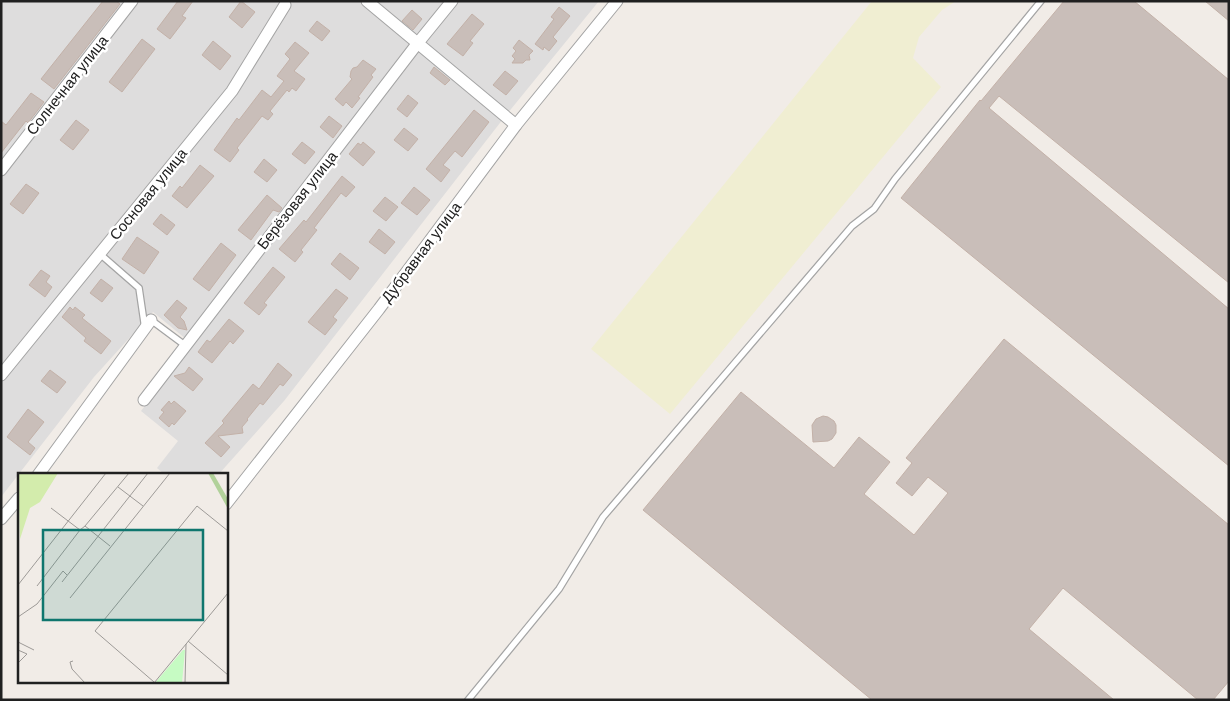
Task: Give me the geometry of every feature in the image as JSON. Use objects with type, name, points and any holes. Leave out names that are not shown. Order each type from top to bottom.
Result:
[{"type":"street","name":"Солнечная улица","points":[[1,170],[132,1]]},
{"type":"street","points":[[366,1],[516,125]]},
{"type":"street","name":"Берёзовая улица","points":[[144,400],[452,1]]},
{"type":"street","name":"Дубравная улица","points":[[228,501],[379,310],[516,125],[617,1]]},
{"type":"street","name":"Сосновая улица","points":[[1,375],[232,91],[284,2]]},
{"type":"street","points":[[39,473],[148,325]]},
{"type":"street","points":[[1,519],[18,499]]},
{"type":"lane","points":[[468,700],[559,589],[603,518],[852,226],[874,209],[895,179],[1041,1]]},
{"type":"lane","points":[[100,254],[139,288],[148,325],[186,346]]},
{"type":"shaded area","points":[[1,1],[599,1],[503,119],[284,401],[220,473],[163,473],[157,468],[178,441],[141,411],[192,344],[153,312],[94,377],[1,497]]},
{"type":"shaded area","points":[[872,1],[956,1],[942,10],[919,37],[913,58],[941,87],[670,414],[591,349]]},
{"type":"building","points":[[103,1],[116,1],[120,4],[54,89],[41,79]]},
{"type":"building","points":[[178,1],[193,1],[182,16],[186,18],[170,39],[157,29]]},
{"type":"building","points":[[241,1],[255,12],[242,28],[229,17]]},
{"type":"building","points":[[1064,1],[1134,1],[1229,80],[1229,283],[999,96],[989,108],[1229,309],[1229,466],[901,198],[980,100]]},
{"type":"building","points":[[1205,1],[1229,1],[1229,21]]},
{"type":"building","points":[[559,7],[570,16],[553,37],[557,41],[549,51],[544,47],[543,50],[535,44],[554,19],[551,17]]},
{"type":"building","points":[[412,10],[422,19],[413,30],[402,21]]},
{"type":"building","points":[[472,14],[484,24],[470,41],[473,43],[463,56],[447,44]]},
{"type":"building","points":[[317,21],[330,31],[322,41],[309,31]]},
{"type":"building","points":[[142,39],[155,49],[122,92],[109,82]]},
{"type":"building","points":[[519,40],[533,51],[529,55],[530,60],[526,60],[523,63],[512,63],[515,59],[512,56],[516,51],[513,48]]},
{"type":"building","points":[[213,41],[231,56],[220,70],[202,55]]},
{"type":"building","points":[[295,42],[309,53],[294,71],[305,79],[296,91],[292,88],[289,92],[287,90],[270,111],[273,114],[268,120],[262,116],[237,148],[239,150],[230,162],[214,150],[237,118],[239,120],[262,90],[271,97],[284,81],[277,76],[290,59],[285,54]]},
{"type":"building","points":[[363,60],[376,69],[371,75],[373,77],[352,108],[346,102],[343,106],[335,99],[352,79],[350,77],[353,68],[357,67]]},
{"type":"building","points":[[434,67],[450,80],[445,85],[430,73]]},
{"type":"building","points":[[505,71],[518,81],[506,95],[493,85]]},
{"type":"building","points":[[31,93],[44,102],[28,123],[26,121],[1,153],[1,121],[6,125]]},
{"type":"building","points":[[408,95],[418,103],[407,117],[397,109]]},
{"type":"building","points":[[474,110],[489,122],[462,157],[455,151],[443,165],[450,170],[441,182],[426,169]]},
{"type":"building","points":[[329,116],[342,126],[333,138],[320,127]]},
{"type":"building","points":[[76,120],[89,130],[73,150],[60,140]]},
{"type":"building","points":[[404,128],[418,139],[408,151],[394,140]]},
{"type":"building","points":[[302,142],[315,152],[305,164],[292,154]]},
{"type":"building","points":[[363,142],[375,152],[363,166],[349,154],[358,143],[361,145]]},
{"type":"building","points":[[264,159],[277,170],[267,182],[254,172]]},
{"type":"building","points":[[200,165],[214,176],[187,208],[172,196],[180,186],[182,188]]},
{"type":"building","points":[[342,176],[355,187],[346,197],[341,193],[314,228],[317,230],[301,250],[303,252],[295,262],[279,249],[304,220],[306,222]]},
{"type":"building","points":[[26,184],[39,193],[23,214],[10,204]]},
{"type":"building","points":[[414,187],[430,200],[417,215],[401,203]]},
{"type":"building","points":[[267,195],[282,208],[279,212],[273,210],[251,240],[238,230]]},
{"type":"building","points":[[385,197],[398,207],[386,221],[373,211]]},
{"type":"building","points":[[161,214],[175,225],[167,235],[153,224]]},
{"type":"building","points":[[379,229],[395,242],[385,254],[369,242]]},
{"type":"building","points":[[137,237],[159,252],[144,274],[122,259]]},
{"type":"building","points":[[221,243],[236,255],[209,291],[193,279]]},
{"type":"building","points":[[340,253],[359,268],[350,280],[331,264]]},
{"type":"building","points":[[273,267],[285,277],[264,303],[267,305],[259,315],[244,303]]},
{"type":"building","points":[[41,270],[50,276],[46,282],[52,287],[45,297],[29,285]]},
{"type":"building","points":[[101,279],[113,288],[102,302],[90,293]]},
{"type":"building","points":[[336,289],[348,298],[333,317],[337,320],[325,335],[308,322]]},
{"type":"building","points":[[177,300],[187,308],[180,317],[184,321],[187,330],[178,328],[164,315]]},
{"type":"building","points":[[70,307],[73,310],[75,307],[85,315],[82,318],[111,341],[101,354],[84,341],[86,338],[62,317]]},
{"type":"building","points":[[229,319],[244,331],[233,344],[230,341],[212,363],[198,352],[207,340],[210,342]]},
{"type":"building","points":[[1004,339],[1229,525],[1229,681],[1213,700],[1198,700],[1063,588],[1029,629],[1114,700],[872,700],[643,510],[741,392],[834,468],[859,437],[890,462],[864,494],[914,535],[948,493],[928,477],[912,496],[896,483],[912,463],[906,458]]},
{"type":"building","points":[[278,363],[292,375],[283,386],[280,384],[263,405],[260,403],[242,427],[243,433],[218,436],[230,447],[221,457],[205,443],[224,423],[222,421],[253,384],[259,389]]},
{"type":"building","points":[[189,367],[203,379],[193,391],[174,376],[185,373]]},
{"type":"building","points":[[50,370],[66,382],[57,393],[41,381]]},
{"type":"building","points":[[169,401],[171,404],[174,401],[186,411],[174,425],[172,423],[169,427],[159,418],[164,412],[161,410]]},
{"type":"building","points":[[28,409],[44,422],[28,442],[35,448],[30,455],[7,437]]},
{"type":"building","points":[[823,416],[834,421],[836,433],[828,441],[813,442],[812,425],[816,419]]}]
